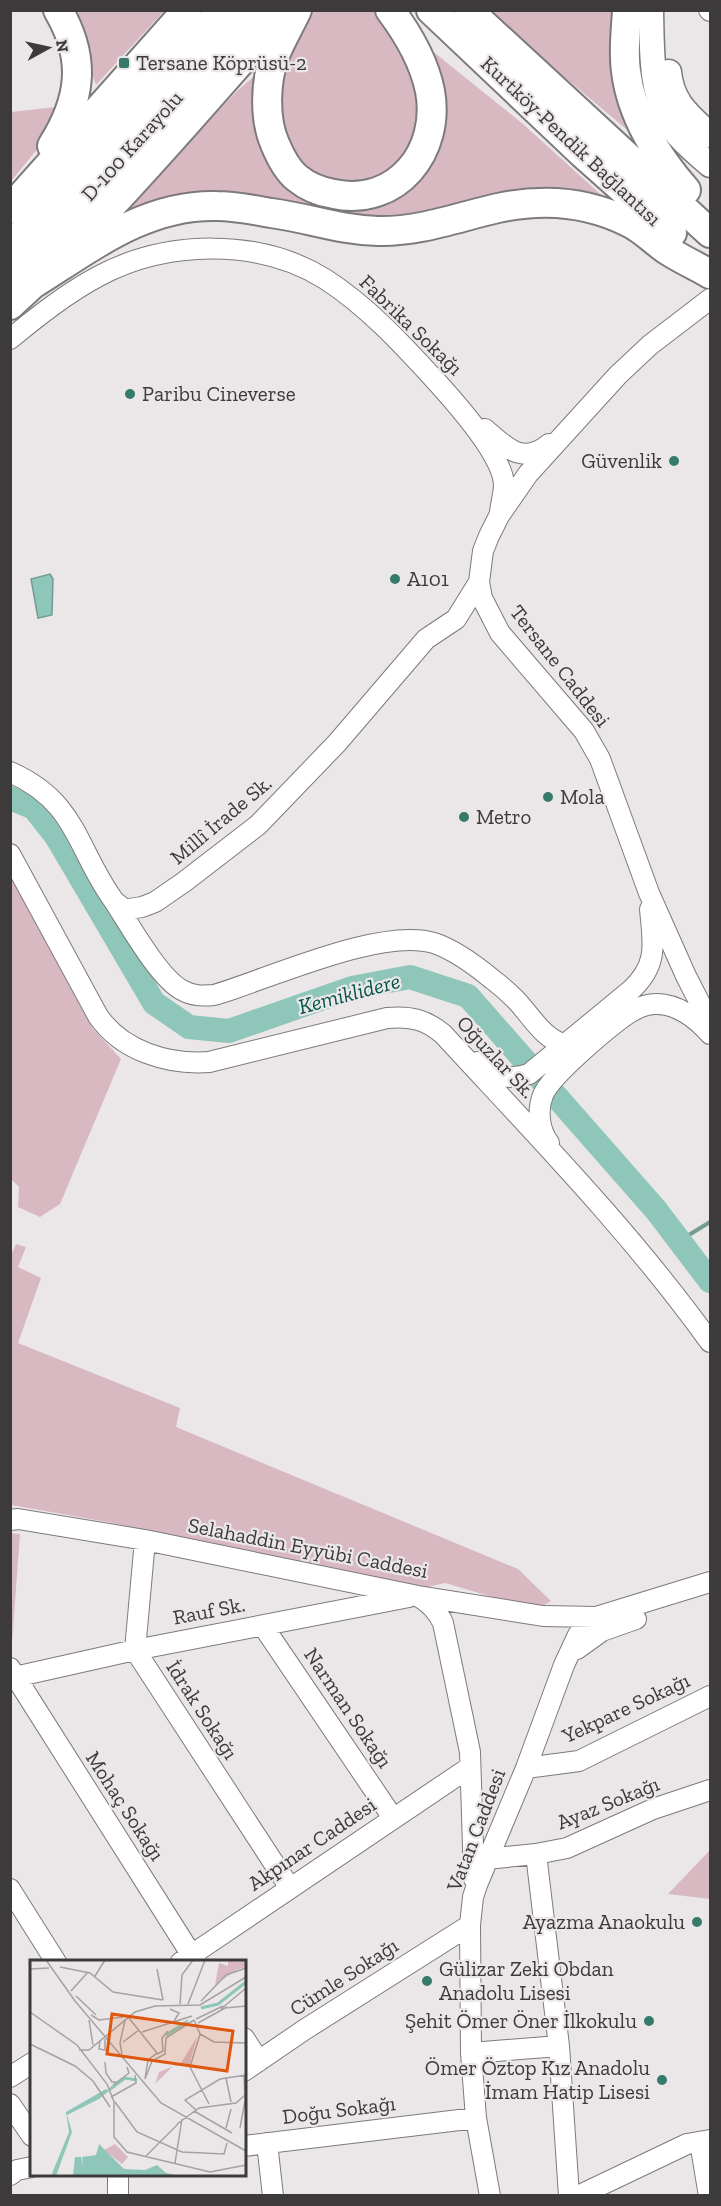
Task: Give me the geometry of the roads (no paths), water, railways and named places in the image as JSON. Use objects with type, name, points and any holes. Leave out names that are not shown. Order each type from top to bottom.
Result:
[{"type":"highway","points":[[10,208],[53,144],[66,122],[75,99],[78,64],[73,42],[58,10]]},
{"type":"highway","points":[[10,208],[187,10]]},
{"type":"highway","name":"D-100 Karayolu","points":[[10,247],[222,10]]},
{"type":"highway","name":"D-100 Karayolu","points":[[22,283],[253,10]]},
{"type":"highway","points":[[10,304],[22,283],[117,200],[286,10]]},
{"type":"highway","points":[[297,10],[275,56],[270,72],[267,102],[270,133],[282,159],[296,177],[320,191],[348,197],[388,189],[401,180],[420,157],[427,141],[430,124],[430,91],[419,55],[390,10]]},
{"type":"highway","points":[[403,10],[582,153]]},
{"type":"highway","name":"Kurtköy-Pendik Bağlantısı","points":[[431,10],[582,153],[674,235],[711,273]]},
{"type":"highway","name":"Kurtköy-Pendik Bağlantısı","points":[[468,10],[711,233]]},
{"type":"highway","points":[[627,10],[626,72],[643,127],[666,168],[711,219]]},
{"type":"highway","points":[[22,283],[147,217],[183,209],[217,206],[274,213],[341,229],[380,231],[413,229],[500,208],[537,203],[567,203],[599,209],[633,224],[668,251],[711,273]]},
{"type":"main road","points":[[651,10],[654,68],[659,101],[675,131],[711,165]]},
{"type":"main road","points":[[666,10],[670,86],[678,103],[711,135]]},
{"type":"street","name":"Fabrika Sokağı","points":[[10,339],[75,291],[99,276],[124,265],[176,252],[202,249],[237,250],[272,256],[289,262],[323,278],[342,291],[395,338],[450,397],[504,446],[518,453],[538,452],[577,420]]},
{"type":"street","name":"Tersane Caddesi","points":[[711,299],[639,354],[528,474],[499,516],[483,551],[479,582],[482,598],[500,633],[584,730],[600,759],[649,893],[686,976],[711,1023]]},
{"type":"street","name":"Fabrika Sokağı","points":[[450,397],[498,462],[504,484],[499,516]]},
{"type":"street","name":"Millî İrade Sk.","points":[[114,901],[124,909],[142,907],[155,902],[258,825],[337,743],[426,639],[456,619],[479,582]]},
{"type":"street","points":[[10,772],[36,786],[57,804],[77,833],[114,901],[168,979],[182,991],[197,996],[214,995],[350,950],[390,943],[424,941],[449,949],[494,980],[516,1000],[544,1033],[558,1042],[564,1053]]},
{"type":"street","name":"Oğuzlar Sk.","points":[[10,854],[98,1016],[121,1039],[145,1052],[182,1062],[209,1062],[360,1023],[398,1017],[421,1019],[443,1034],[594,1199],[667,1285],[711,1342]]},
{"type":"street","points":[[594,1199],[545,1137],[540,1121],[543,1095],[564,1053],[643,979],[650,966],[653,951],[649,893]]},
{"type":"street","points":[[443,1034],[496,1074],[517,1077],[529,1074],[644,1006],[657,1004],[678,1009],[711,1034]]},
{"type":"street","name":"Selahaddin Eyyübi Caddesi","points":[[10,1520],[18,1519],[145,1540],[418,1596],[543,1616],[596,1617]]},
{"type":"street","points":[[135,1650],[145,1540]]},
{"type":"street","points":[[596,1617],[711,1582]]},
{"type":"street","points":[[418,1596],[438,1612],[449,1647],[468,1736],[474,1859],[473,1896]]},
{"type":"street","name":"Rauf Sk.","points":[[12,1674],[418,1596]]},
{"type":"street","points":[[564,1665],[582,1644],[602,1631],[711,1596]]},
{"type":"street","points":[[449,1647],[447,1626],[452,1614],[465,1606],[475,1605]]},
{"type":"street","points":[[543,1616],[555,1623],[562,1632],[566,1650],[564,1665]]},
{"type":"street","name":"Vatan Caddesi","points":[[484,2195],[471,2053],[470,1925],[473,1896],[486,1859],[526,1768],[564,1665],[578,1635],[596,1617]]},
{"type":"street","name":"Narman Sokağı","points":[[263,1626],[393,1818]]},
{"type":"street","name":"İdrak Sokağı","points":[[135,1650],[290,1888]]},
{"type":"street","name":"Mohaç Sokağı","points":[[12,1674],[190,1959]]},
{"type":"street","name":"Yekpare Sokağı","points":[[526,1768],[579,1761],[711,1696]]},
{"type":"street","name":"Akpınar Caddesi","points":[[190,1959],[290,1888],[470,1767]]},
{"type":"street","name":"Ayaz Sokağı","points":[[486,1859],[567,1848],[653,1809],[711,1790]]},
{"type":"street","points":[[471,1806],[476,1824],[485,1828],[496,1827],[506,1815]]},
{"type":"street","points":[[536,1854],[559,2046],[569,2196]]},
{"type":"street","points":[[10,1889],[55,1960]]},
{"type":"street","name":"Cümle Sokağı","points":[[252,2066],[470,1925]]},
{"type":"street","points":[[246,2045],[252,2066]]},
{"type":"street","points":[[471,2053],[559,2046]]},
{"type":"street","points":[[10,2077],[30,2064]]},
{"type":"street","points":[[10,2104],[30,2133]]},
{"type":"street","name":"Doğu Sokağı","points":[[246,2146],[476,2118]]},
{"type":"street","points":[[578,2196],[687,2144],[705,2141],[710,2196]]},
{"type":"street","points":[[267,2143],[273,2196]]},
{"type":"street","points":[[10,2175],[17,2170],[30,2167]]},
{"type":"street","points":[[118,2176],[118,2196]]},
{"type":"waterway","name":"Kemiklidere","points":[[10,798],[34,808],[56,836],[154,1003],[189,1027],[229,1031],[352,988],[410,977],[468,996],[656,1210],[710,1281]]},
{"type":"waterway","points":[[679,1241],[710,1222]]},
{"type":"place","name":"Tersane Köprüsü-2","points":[[124,63]]},
{"type":"place","name":"Paribu Cineverse","points":[[130,394]]},
{"type":"place","name":"Güvenlik","points":[[674,461]]},
{"type":"place","name":"A101","points":[[395,579]]},
{"type":"place","name":"Mola","points":[[548,797]]},
{"type":"place","name":"Metro","points":[[464,817]]},
{"type":"place","name":"Ayazma Anaokulu","points":[[697,1922]]},
{"type":"place","name":"Gülizar Zeki Obdan Anadolu Lisesi","points":[[427,1981]]},
{"type":"place","name":"Şehit Ömer Öner İlkokulu","points":[[649,2021]]},
{"type":"place","name":"Ömer Öztop Kız Anadolu İmam Hatip Lisesi","points":[[662,2080]]}]
